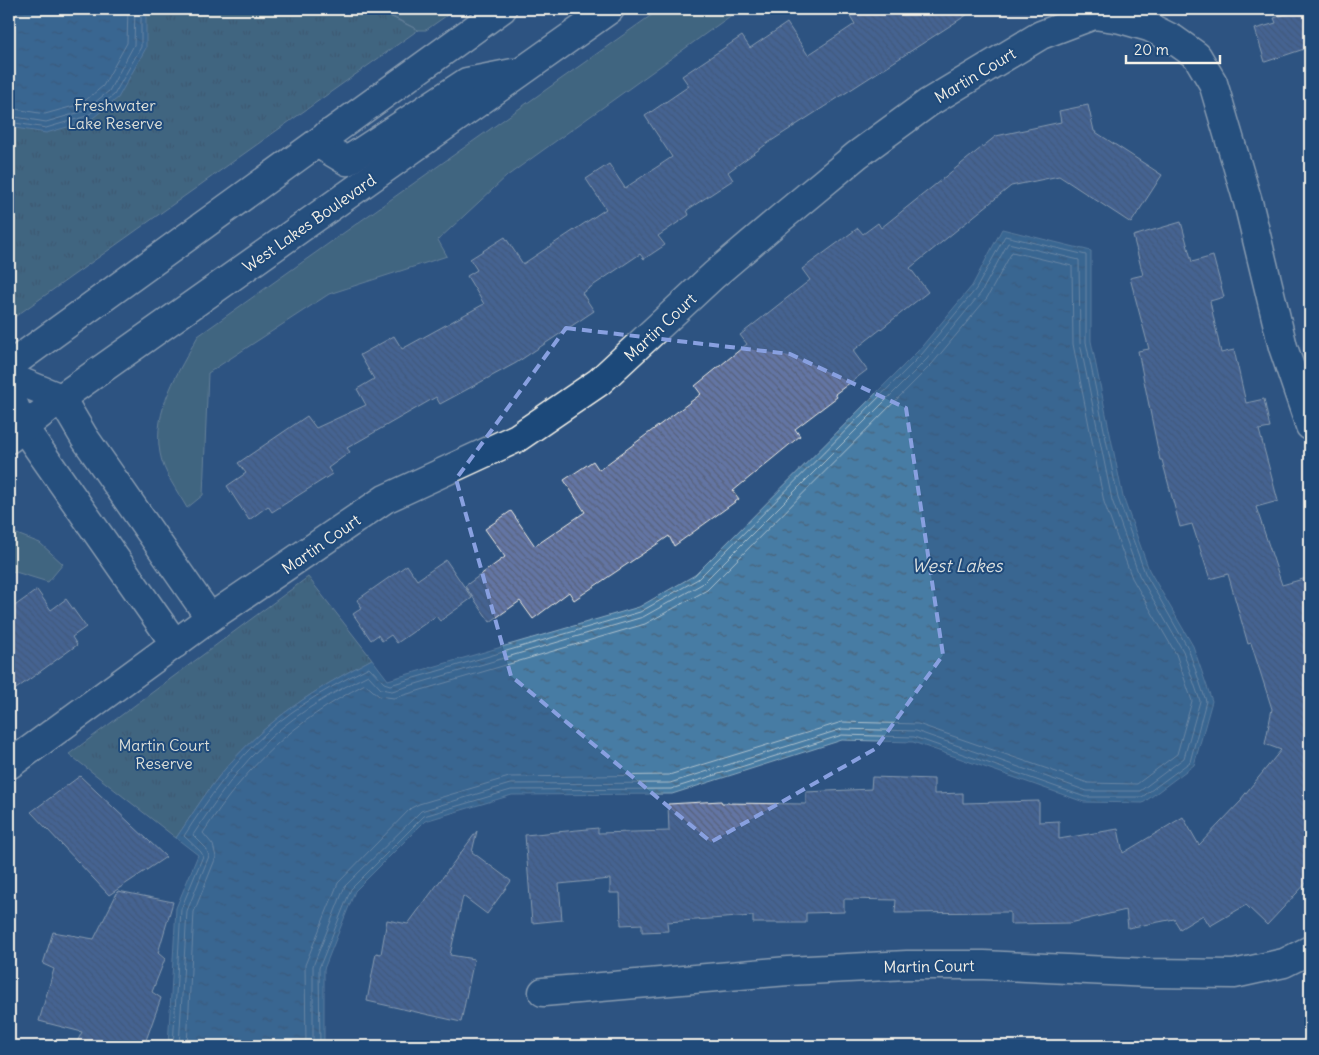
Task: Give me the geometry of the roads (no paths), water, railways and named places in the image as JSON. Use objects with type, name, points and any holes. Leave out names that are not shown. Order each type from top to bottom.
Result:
[{"type":"street","points":[[9,366],[502,9]]},
{"type":"street","name":"West Lakes Boulevard","points":[[17,433],[61,398],[610,9]]},
{"type":"street","name":"Martin Court","points":[[9,765],[210,618],[385,499],[517,438],[599,382],[714,275],[865,149],[928,103],[1025,44],[1092,12],[1149,27],[1173,39],[1197,56],[1213,83],[1248,202],[1283,347],[1310,426]]},
{"type":"street","points":[[328,134],[327,150],[347,161],[467,82],[522,72]]},
{"type":"street","points":[[9,376],[61,398],[84,437],[210,618]]},
{"type":"street","points":[[9,393],[17,433],[175,644]]},
{"type":"street","name":"Martin Court","points":[[543,992],[779,972],[907,965],[1234,974],[1284,963],[1310,950]]},
{"type":"water","points":[[9,9],[146,9],[146,48],[118,98],[89,121],[46,133],[9,127]]},
{"type":"water","name":"West Lakes","points":[[1002,229],[1091,251],[1091,341],[1123,497],[1149,570],[1193,646],[1212,701],[1194,765],[1143,803],[1084,802],[913,742],[842,740],[672,794],[512,795],[425,821],[355,891],[324,969],[324,1046],[168,1046],[176,908],[198,855],[176,838],[212,785],[259,734],[311,694],[372,659],[388,680],[639,607],[695,575],[918,351],[972,286]]},
{"type":"park label","name":"Freshwater Lake Reserve","points":[[115,114]]},
{"type":"park label","name":"Martin Court Reserve","points":[[164,754]]}]
